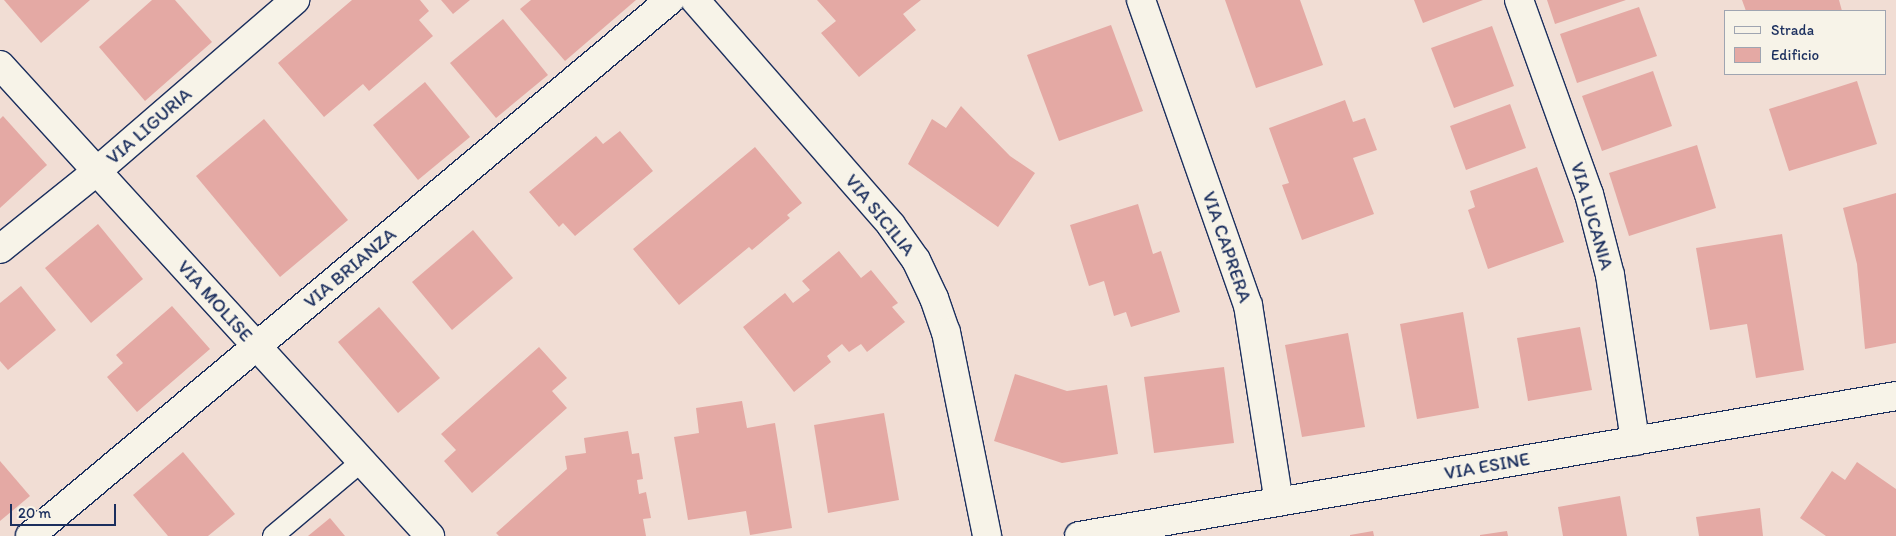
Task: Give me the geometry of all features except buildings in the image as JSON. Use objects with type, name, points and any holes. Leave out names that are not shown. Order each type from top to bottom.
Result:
[{"type":"street","name":"VIA LIGURIA","points":[[0,249],[97,171],[295,0]]},
{"type":"street","name":"VIA BRIANZA","points":[[30,536],[670,0]]},
{"type":"street","name":"VIA SICILIA","points":[[695,0],[891,224],[916,260],[934,298],[946,332],[987,536]]},
{"type":"street","name":"VIA CAPRERA","points":[[1141,0],[1248,305],[1279,502]]},
{"type":"street","name":"VIA LUCANIA","points":[[1519,0],[1589,194],[1608,266],[1635,441]]},
{"type":"street","name":"VIA MOLISE","points":[[0,65],[430,536]]},
{"type":"street","name":"VIA ESINE","points":[[1079,536],[1896,396]]},
{"type":"lane","points":[[273,536],[362,462]]}]
